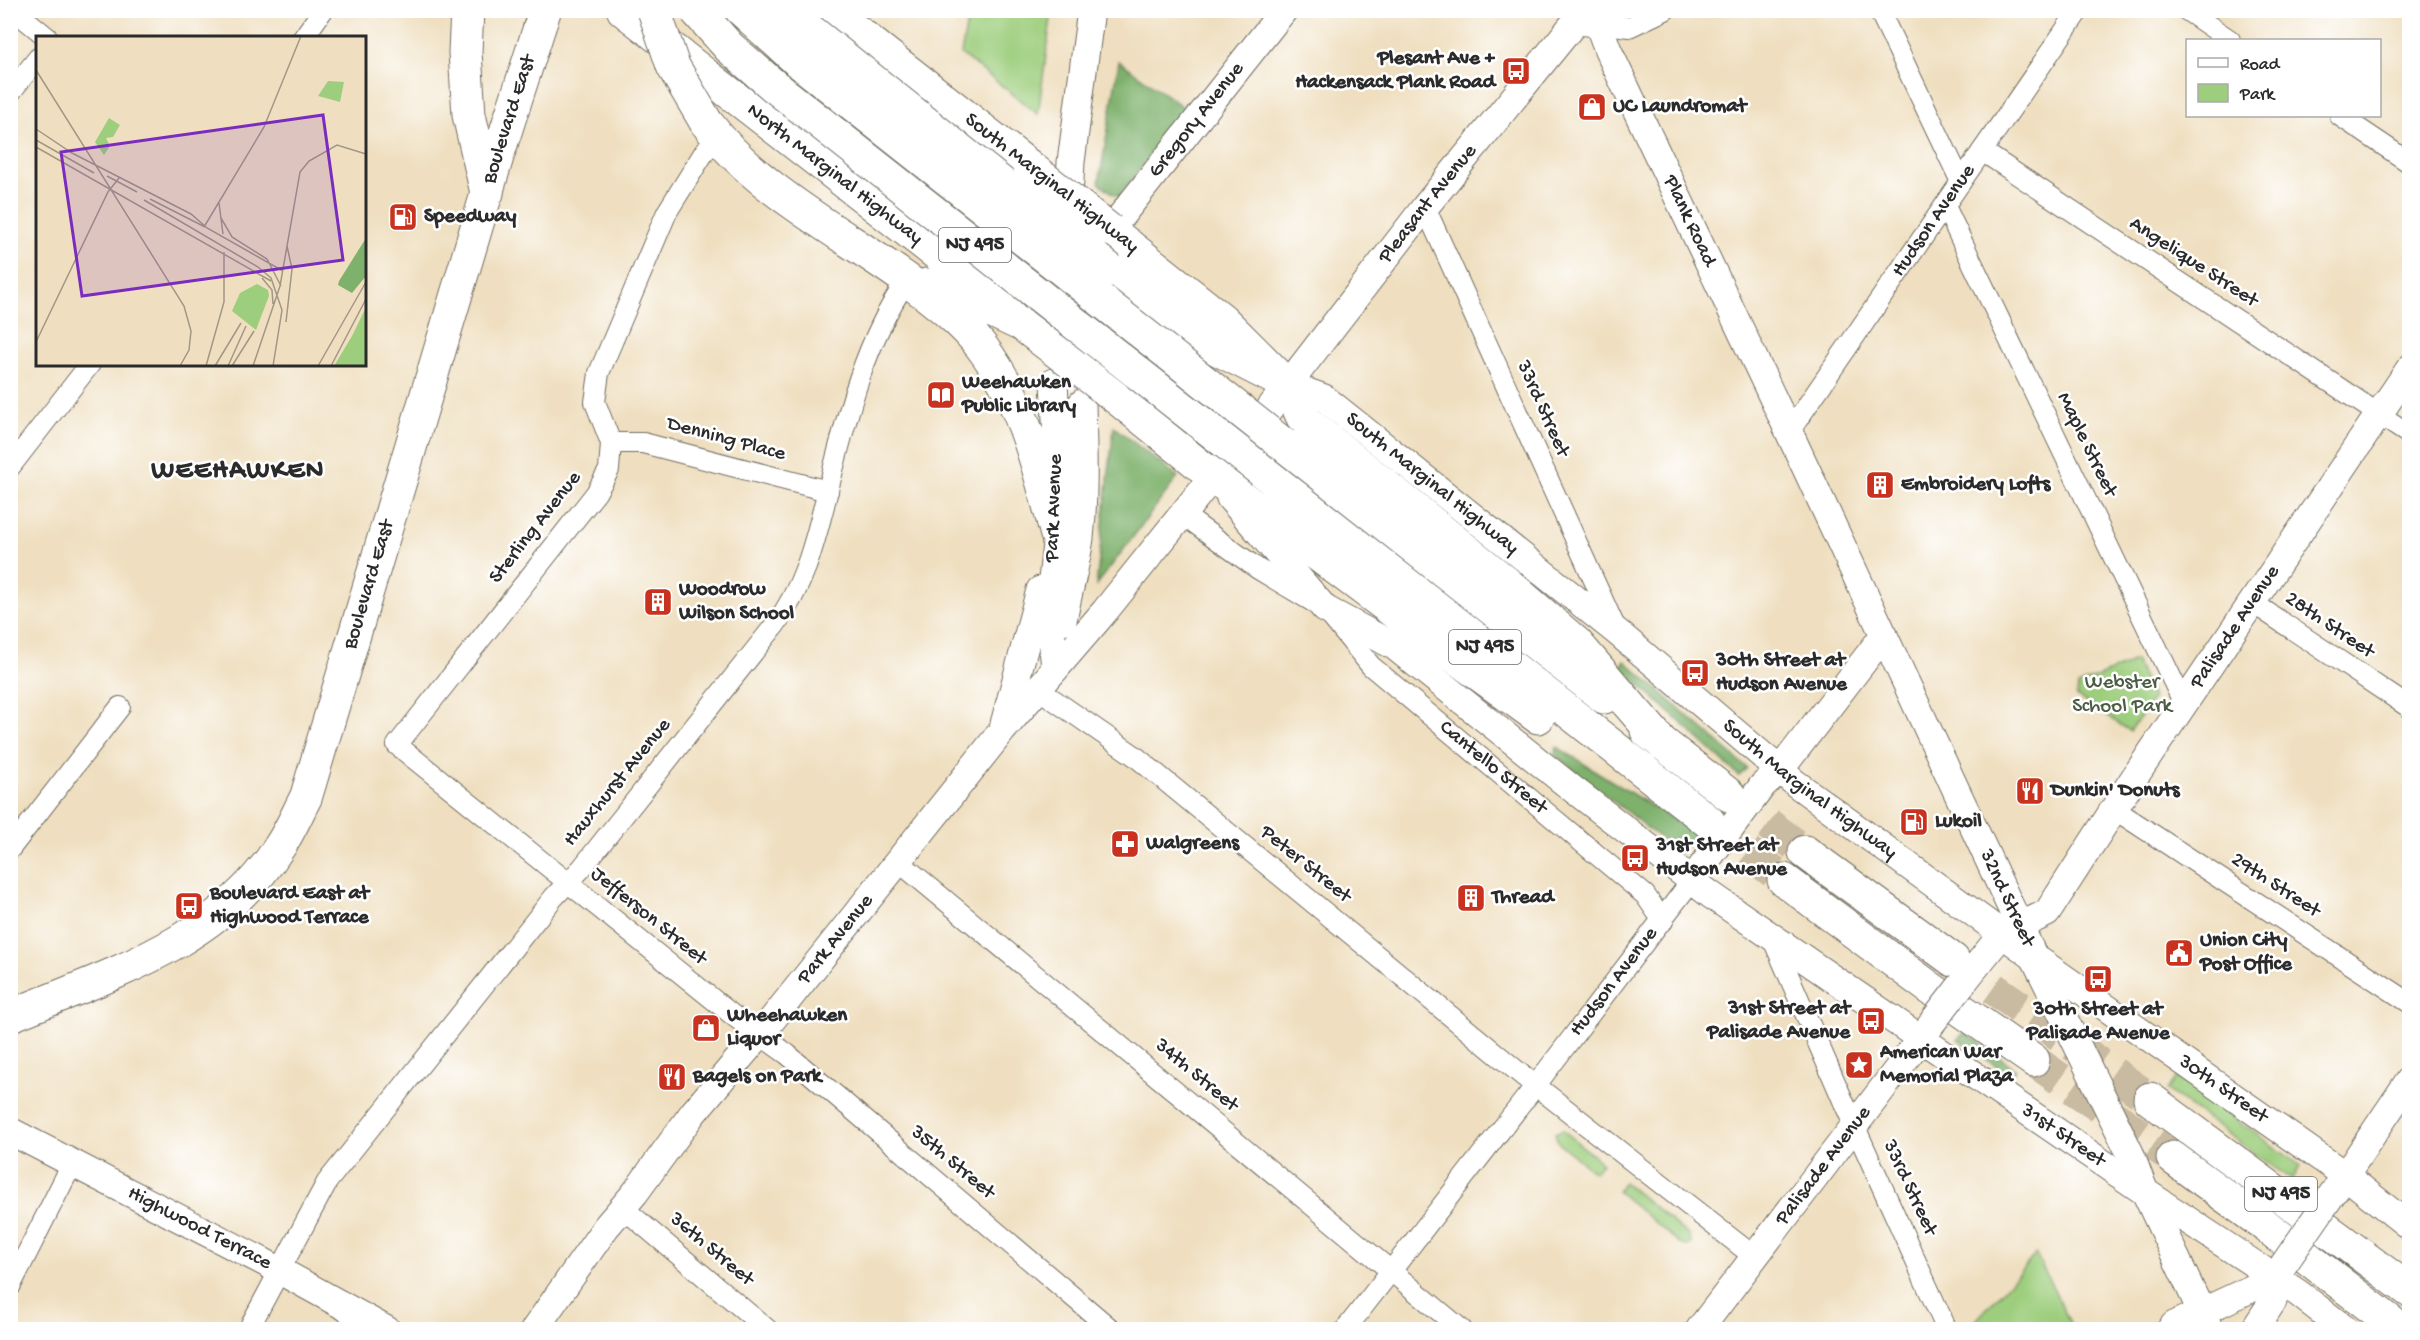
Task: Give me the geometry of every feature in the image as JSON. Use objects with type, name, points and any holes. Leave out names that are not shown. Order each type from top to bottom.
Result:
[{"type":"highway","points":[[467,10],[465,52],[469,115],[487,193]]},
{"type":"highway","points":[[654,10],[674,66],[705,136],[728,148],[774,189],[908,280],[969,332],[998,371],[1029,436],[1058,535]]},
{"type":"highway","name":"NJ 495","points":[[696,10],[729,46],[774,87],[1709,822]]},
{"type":"highway","name":"NJ 495","points":[[742,10],[806,68],[1730,795]]},
{"type":"highway","points":[[784,10],[1110,270],[1202,341],[1279,396],[1304,420],[1503,580],[1576,643],[1663,744]]},
{"type":"highway","points":[[908,280],[958,295],[1022,325]]},
{"type":"highway","points":[[1220,468],[1425,635],[1551,726],[1674,796]]},
{"type":"highway","points":[[1805,852],[1957,972]]},
{"type":"highway","points":[[1784,880],[1930,988],[2033,1060]]},
{"type":"highway","name":"NJ 495","points":[[2151,1100],[2287,1198],[2409,1291]]},
{"type":"highway","name":"NJ 495","points":[[2173,1158],[2402,1329]]},
{"type":"main road","name":"Boulevard East","points":[[10,1016],[146,959],[194,933],[222,912],[249,886],[280,846],[306,797],[487,193],[545,10]]},
{"type":"main road","name":"North Marginal Highway","points":[[623,10],[984,291],[1022,325],[1116,398],[1220,468]]},
{"type":"main road","name":"South Marginal Highway","points":[[830,10],[1222,319],[1279,396],[1324,398],[1617,632],[1780,770],[2010,930],[2034,957]]},
{"type":"main road","points":[[1068,295],[1071,162],[1091,10]]},
{"type":"main road","name":"Gregory Avenue","points":[[1110,230],[1284,10]]},
{"type":"main road","name":"Pleasant Avenue","points":[[1279,396],[1425,207],[1576,21],[1595,17]]},
{"type":"main road","name":"Plank Road","points":[[1595,17],[1608,50],[1789,432]]},
{"type":"main road","name":"Palisade Avenue","points":[[1700,1329],[1926,1031],[1957,972],[2010,930],[2047,913],[2409,368]]},
{"type":"main road","name":"Park Avenue","points":[[1046,679],[1049,607],[1058,535],[1060,494],[1054,382]]},
{"type":"main road","name":"Park Avenue","points":[[1046,679],[1079,540],[1084,475],[1082,403]]},
{"type":"main road","name":"32nd Street","points":[[1789,432],[1884,635],[2010,930]]},
{"type":"main road","name":"Park Avenue","points":[[534,1329],[606,1227],[623,1208],[693,1113],[759,1035],[1002,731],[1105,611],[1220,468]]},
{"type":"main road","name":"Cantello Street","points":[[1220,468],[1325,609],[1394,646],[1574,790],[1692,880]]},
{"type":"main road","points":[[1002,731],[1045,572],[1058,535]]},
{"type":"main road","name":"Hudson Avenue","points":[[1692,880],[1763,785],[1780,770],[1884,635]]},
{"type":"main road","name":"31st Street","points":[[1692,880],[1771,935],[1926,1031],[2145,1192],[2279,1271],[2298,1293],[2346,1329]]},
{"type":"main road","name":"32nd Street","points":[[2034,957],[2130,1153],[2145,1192],[2207,1320]]},
{"type":"main road","name":"30th Street","points":[[2034,957],[2340,1183],[2409,1227]]},
{"type":"main road","points":[[2170,1329],[2174,1325],[2207,1320],[2279,1271],[2409,1079]]},
{"type":"main road","name":"Highwood Terrace","points":[[10,1131],[279,1270],[387,1329]]},
{"type":"main road","points":[[2254,1329],[2272,1301],[2279,1271]]},
{"type":"street","points":[[14,10],[46,36]]},
{"type":"street","points":[[304,36],[323,10]]},
{"type":"street","points":[[1595,17],[1629,27],[1665,10]]},
{"type":"street","points":[[1879,10],[1961,182]]},
{"type":"street","name":"Hudson Avenue","points":[[1789,432],[2079,10]]},
{"type":"street","points":[[2186,10],[2229,39]]},
{"type":"street","points":[[10,93],[36,60]]},
{"type":"street","points":[[2341,117],[2409,163]]},
{"type":"street","name":"Sterling Avenue","points":[[397,745],[596,493],[609,471],[611,443],[596,402],[599,373],[667,212],[705,136]]},
{"type":"street","name":"Angelique Street","points":[[1982,151],[2409,435]]},
{"type":"street","name":"Maple Street","points":[[1945,206],[2184,704]]},
{"type":"street","name":"33rd Street","points":[[1425,207],[1617,632]]},
{"type":"street","name":"Hauxhurst Avenue","points":[[248,1329],[327,1182],[784,613],[810,562],[862,368],[883,318],[908,280]]},
{"type":"street","points":[[10,467],[88,366]]},
{"type":"street","name":"Denning Place","points":[[611,443],[643,443],[828,491]]},
{"type":"street","name":"Cantello Street","points":[[1182,514],[1257,569],[1325,609],[1371,666],[1645,895],[1663,921]]},
{"type":"street","name":"28th Street","points":[[2253,603],[2409,708]]},
{"type":"street","name":"Peter Street","points":[[1046,679],[1135,756],[1536,1085],[1756,1258]]},
{"type":"street","points":[[10,849],[120,707]]},
{"type":"street","name":"Jefferson Street","points":[[397,745],[759,1035]]},
{"type":"street","name":"29th Street","points":[[2114,809],[2409,1003]]},
{"type":"street","name":"34th Street","points":[[898,861],[1462,1329]]},
{"type":"street","name":"Hudson Avenue","points":[[1345,1329],[1663,921],[1692,880]]},
{"type":"street","name":"33rd Street","points":[[1771,935],[1947,1329]]},
{"type":"street","name":"35th Street","points":[[759,1035],[787,1054],[1112,1329]]},
{"type":"street","points":[[10,1287],[73,1162]]},
{"type":"street","name":"36th Street","points":[[623,1208],[768,1329]]},
{"type":"green space","points":[[969,11],[1052,11],[1038,114],[961,54]]},
{"type":"green space","points":[[1119,61],[1187,110],[1118,197],[1099,183]]},
{"type":"green space","points":[[1114,427],[1178,477],[1096,586]]},
{"type":"green space","points":[[1625,661],[1747,768],[1739,776],[1620,667]]},
{"type":"green space","name":"Webster School Park","points":[[2135,661],[2153,699],[2130,731],[2076,696],[2078,686]]},
{"type":"green space","points":[[1557,747],[1695,833],[1680,854],[1555,755]]},
{"type":"green space","points":[[1965,1032],[2016,1069],[2011,1077],[1958,1039]]},
{"type":"green space","points":[[2176,1077],[2301,1166],[2292,1180],[2167,1090]]},
{"type":"green space","points":[[1563,1130],[1602,1163],[1594,1172],[1558,1142],[1555,1133]]},
{"type":"green space","points":[[1624,1182],[1689,1236],[1691,1243],[1688,1246],[1682,1245],[1617,1191]]},
{"type":"green space","points":[[2036,1254],[2073,1329],[1971,1329],[1970,1327]]},
{"type":"tunnel","points":[[1729,795],[1805,852]]},
{"type":"tunnel","points":[[1709,822],[1784,880]]},
{"type":"tunnel","points":[[1953,960],[2150,1099]]},
{"type":"tunnel","points":[[2033,1060],[2173,1158]]},
{"type":"place","name":"Plesant Ave + Hackensack Plank Road","points":[[1516,71]]},
{"type":"place","name":"UC Laundromat","points":[[1592,107]]},
{"type":"place","name":"Speedway","points":[[403,217]]},
{"type":"place","name":"Weehawken Public Library","points":[[941,395]]},
{"type":"place","name":"Embroidery Lofts","points":[[1880,485]]},
{"type":"place","name":"Woodrow Wilson School","points":[[658,602]]},
{"type":"place","name":"30th Street at Hudson Avenue","points":[[1695,673]]},
{"type":"place","name":"Dunkin' Donuts","points":[[2030,791]]},
{"type":"place","name":"Lukoil","points":[[1914,822]]},
{"type":"place","name":"Walgreens","points":[[1125,844]]},
{"type":"place","name":"31st Street at Hudson Avenue","points":[[1635,858]]},
{"type":"place","name":"Thread","points":[[1471,898]]},
{"type":"place","name":"Boulevard East at Highwood Terrace","points":[[189,906]]},
{"type":"place","name":"Union City Post Office","points":[[2179,953]]},
{"type":"place","name":"30th Street at Palisade Avenue","points":[[2098,979]]},
{"type":"place","name":"31st Street at Palisade Avenue","points":[[1871,1021]]},
{"type":"place","name":"Wheehawken Liquor","points":[[706,1028]]},
{"type":"place","name":"American War Memorial Plaza","points":[[1859,1065]]},
{"type":"place","name":"Bagels on Park","points":[[672,1077]]},
{"type":"district","name":"WEEHAWKEN","points":[[238,472]]}]
